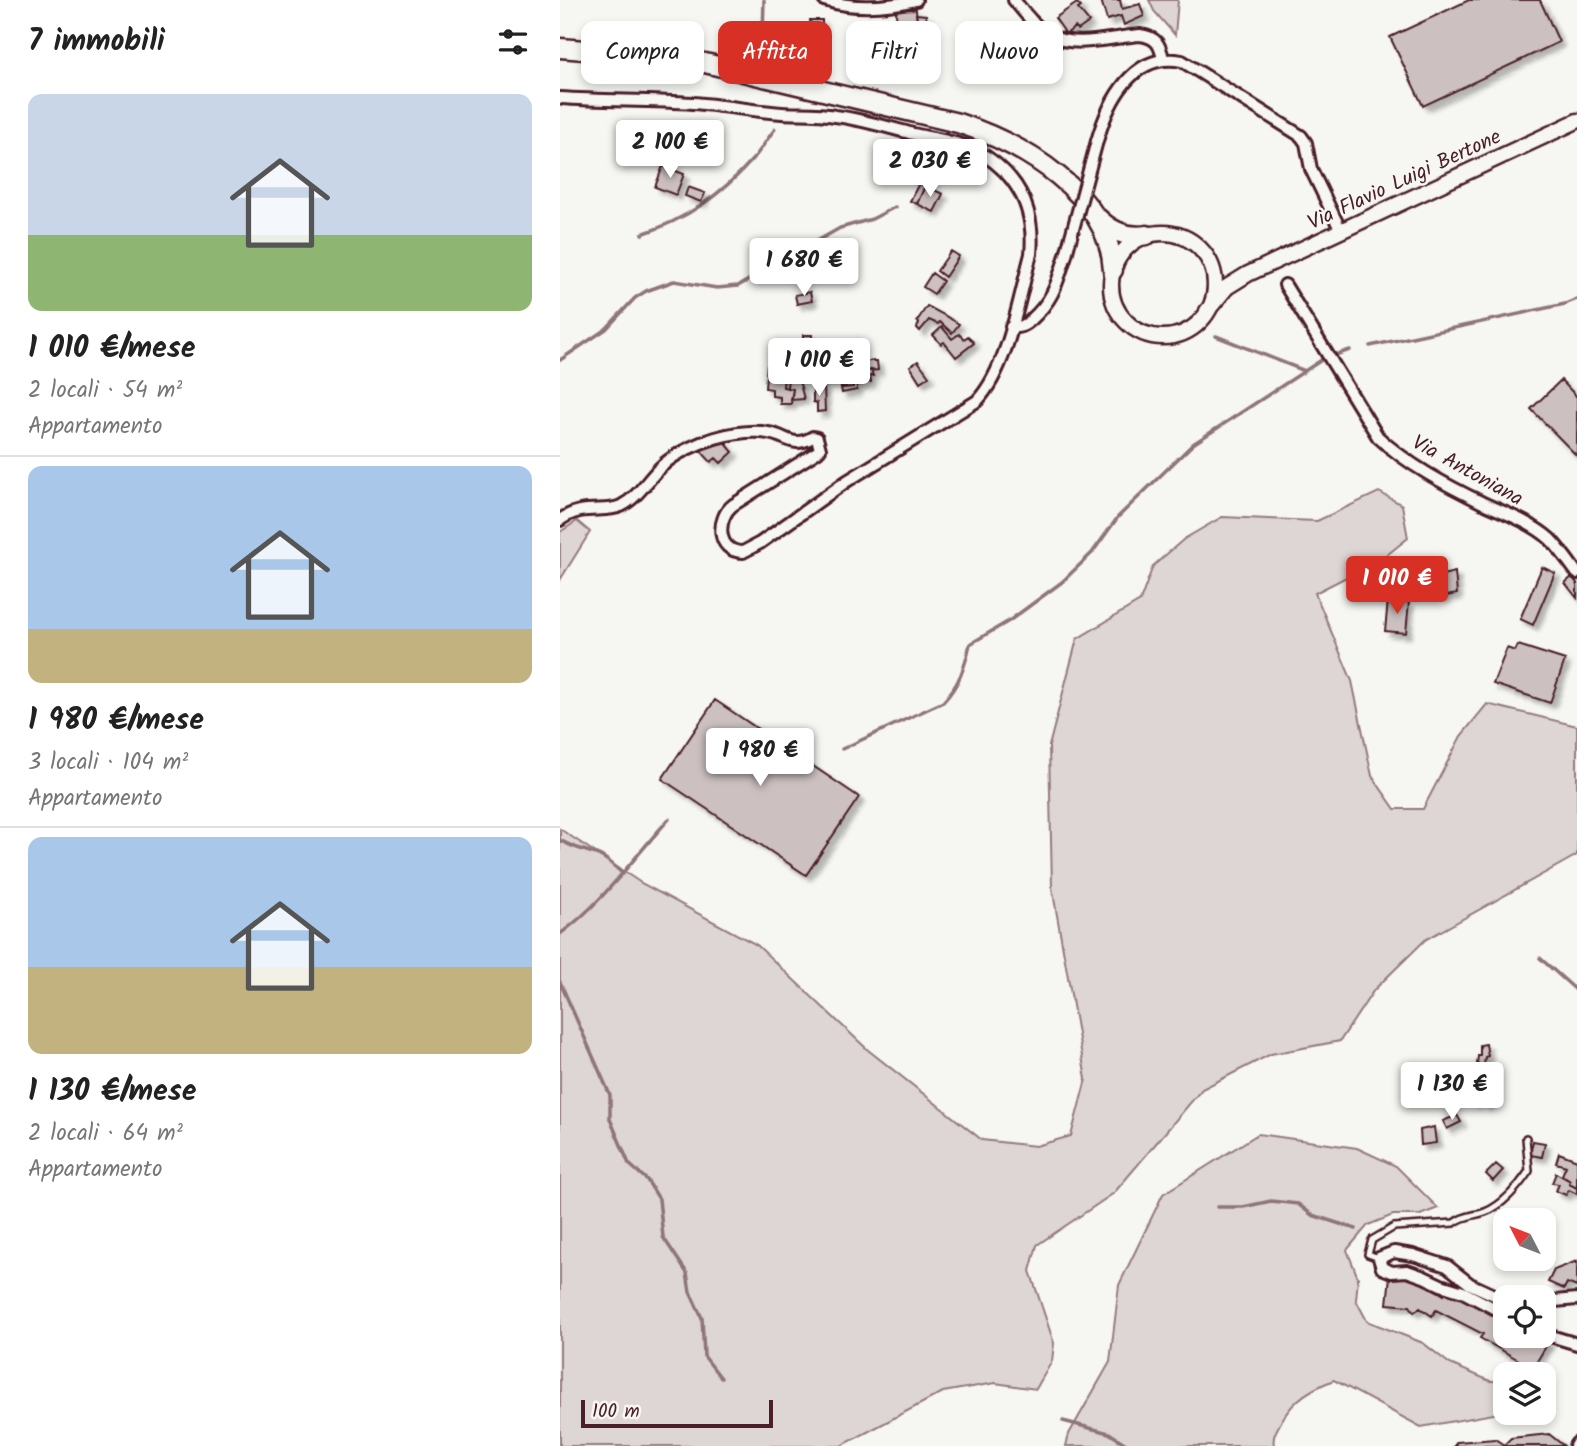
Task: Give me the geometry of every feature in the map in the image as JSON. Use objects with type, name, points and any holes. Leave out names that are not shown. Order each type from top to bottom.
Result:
[{"type":"main road","points":[[560,48],[681,59],[958,123],[1005,140],[1046,166],[1091,211],[1117,232],[1137,237],[1147,235]]},
{"type":"main road","points":[[1091,211],[1106,234],[1112,251],[1113,270]]},
{"type":"street","points":[[827,1],[866,6],[916,0]]},
{"type":"street","points":[[1014,0],[1049,35],[1074,42],[1149,36],[1161,47],[1163,59]]},
{"type":"street","points":[[1011,327],[1020,328],[1025,325],[1051,299],[1104,118],[1121,87],[1132,75],[1163,59],[1189,64],[1301,136],[1306,143],[1311,169],[1340,231]]},
{"type":"street","points":[[560,98],[696,103],[837,116],[954,143],[982,154],[997,165],[1020,190],[1032,224],[1031,254],[1002,360],[986,390],[976,401],[847,481],[760,543],[743,552],[730,549],[722,539],[725,513],[733,505],[817,452],[820,449],[817,438],[813,437],[802,443],[768,433],[742,433],[714,438],[680,453],[663,465],[632,499],[619,507],[580,510],[560,520]]},
{"type":"street","name":"Via Flavio Luigi Bertone","points":[[1207,311],[1221,292],[1248,274],[1577,121]]},
{"type":"street","points":[[1210,264],[1214,277],[1214,295],[1207,311],[1197,324],[1175,335],[1151,336],[1136,330],[1123,319],[1115,305],[1111,290],[1113,270],[1119,257],[1131,244],[1147,235],[1165,233],[1182,236],[1197,246],[1210,264],[1219,271],[1232,277],[1248,274]]},
{"type":"street","name":"Via Antoniana","points":[[1285,285],[1378,437],[1394,452],[1461,492],[1524,523],[1549,539],[1577,573]]},
{"type":"street","points":[[1493,1295],[1470,1284],[1447,1266],[1413,1255],[1394,1252],[1379,1258],[1382,1268],[1392,1272],[1407,1271],[1424,1277],[1463,1292],[1493,1308]]},
{"type":"street","points":[[1556,1301],[1577,1299]]},
{"type":"street","points":[[1556,1338],[1577,1344]]},
{"type":"lane","points":[[1379,1258],[1368,1254],[1372,1240],[1394,1227],[1454,1223],[1461,1217],[1493,1209],[1522,1182],[1529,1171],[1526,1138]]},
{"type":"shaded area","points":[[1149,0],[1178,0],[1175,35],[1154,11]]},
{"type":"shaded area","points":[[1379,492],[1402,505],[1408,538],[1382,559],[1315,593],[1352,681],[1372,776],[1395,809],[1423,809],[1461,736],[1487,704],[1577,726],[1577,855],[1425,940],[1374,990],[1340,1041],[1271,1054],[1202,1089],[1114,1193],[1037,1245],[1030,1271],[1054,1343],[1052,1361],[1036,1389],[995,1383],[943,1392],[841,1446],[560,1446],[560,829],[641,883],[757,945],[868,1050],[982,1140],[1036,1146],[1071,1136],[1086,1079],[1052,887],[1049,746],[1077,639],[1140,601],[1153,566],[1184,539],[1222,517],[1317,521]]},
{"type":"shaded area","points":[[577,521],[590,532],[560,580],[560,532]]},
{"type":"shaded area","points":[[1258,1134],[1357,1148],[1396,1166],[1438,1208],[1420,1215],[1393,1215],[1368,1225],[1347,1250],[1358,1278],[1356,1300],[1367,1321],[1423,1343],[1450,1364],[1493,1381],[1493,1414],[1421,1427],[1334,1380],[1311,1391],[1292,1406],[1275,1433],[1274,1446],[1066,1446],[1069,1434],[1110,1362],[1119,1285],[1163,1194]]},
{"type":"building","points":[[1101,0],[1120,0],[1122,9],[1140,4],[1144,16],[1124,25],[1121,16],[1107,20]]},
{"type":"building","points":[[1469,0],[1540,0],[1559,42],[1423,106],[1390,37]]},
{"type":"building","points":[[1077,3],[1081,7],[1078,9],[1089,22],[1066,34],[1063,21],[1055,18]]},
{"type":"building","points":[[916,9],[917,21],[896,21],[896,10]]},
{"type":"building","points":[[916,14],[926,15],[927,21],[917,21]]},
{"type":"building","points":[[929,148],[939,155],[931,176],[921,172]]},
{"type":"building","points":[[663,166],[684,174],[676,195],[655,187]]},
{"type":"building","points":[[919,183],[925,186],[917,204],[910,201]]},
{"type":"building","points":[[925,186],[943,194],[934,212],[917,204]]},
{"type":"building","points":[[688,187],[705,193],[701,202],[685,196]]},
{"type":"building","points":[[951,251],[959,256],[945,277],[937,271]]},
{"type":"building","points":[[932,273],[943,281],[934,294],[923,287]]},
{"type":"building","points":[[810,292],[812,301],[797,304],[795,295]]},
{"type":"building","points":[[927,306],[959,324],[952,333],[940,322],[938,324],[929,320],[920,331],[917,328],[917,321]]},
{"type":"building","points":[[942,327],[952,339],[959,334],[964,339],[968,336],[974,343],[956,357],[944,342],[941,344],[933,335]]},
{"type":"building","points":[[803,335],[812,335],[812,351],[823,351],[829,347],[834,381],[814,381],[812,357],[788,357],[788,348],[803,347]]},
{"type":"building","points":[[788,357],[812,357],[813,368],[809,368],[808,372],[785,369],[784,377],[766,375],[767,366],[771,362],[788,360]]},
{"type":"building","points":[[863,361],[877,361],[878,370],[856,372],[857,390],[842,393],[841,388],[853,387],[853,372],[850,373],[849,367],[857,368]]},
{"type":"building","points":[[918,361],[929,376],[920,382],[910,366]]},
{"type":"building","points":[[849,364],[850,373],[853,372],[853,387],[841,388],[838,365]]},
{"type":"building","points":[[871,370],[871,382],[857,385],[856,372]]},
{"type":"building","points":[[766,375],[784,377],[783,387],[793,389],[791,404],[780,404],[780,397],[772,396],[772,389],[765,388]]},
{"type":"building","points":[[788,377],[794,377],[800,384],[804,399],[791,400],[793,389],[787,388]]},
{"type":"building","points":[[1561,380],[1577,397],[1577,456],[1531,409]]},
{"type":"building","points":[[824,386],[825,411],[817,412],[817,403],[813,402],[813,387]]},
{"type":"building","points":[[722,439],[733,452],[721,463],[716,458],[711,462],[700,450]]},
{"type":"building","points":[[1542,567],[1555,573],[1533,625],[1520,619]]},
{"type":"building","points":[[1421,571],[1424,590],[1415,592],[1412,572]]},
{"type":"building","points":[[1455,572],[1457,594],[1441,597],[1442,575]]},
{"type":"building","points":[[1572,577],[1577,583],[1577,598],[1565,583]]},
{"type":"building","points":[[1388,600],[1409,602],[1406,633],[1385,631]]},
{"type":"building","points":[[1518,645],[1565,660],[1550,703],[1493,684],[1507,648],[1515,651]]},
{"type":"building","points":[[715,700],[859,797],[806,875],[662,779]]},
{"type":"building","points":[[1486,1044],[1488,1056],[1485,1057],[1484,1065],[1477,1064],[1480,1045]]},
{"type":"building","points":[[1484,1077],[1489,1084],[1484,1087],[1493,1099],[1485,1105],[1481,1099],[1475,1103],[1466,1091]]},
{"type":"building","points":[[1457,1115],[1461,1122],[1447,1129],[1443,1121]]},
{"type":"building","points":[[1434,1127],[1436,1143],[1421,1145],[1420,1130]]},
{"type":"building","points":[[1533,1141],[1545,1143],[1542,1157],[1530,1155]]},
{"type":"building","points":[[1559,1153],[1577,1160],[1577,1188],[1569,1184],[1570,1181],[1562,1175],[1566,1166],[1556,1163]]},
{"type":"building","points":[[1496,1164],[1503,1170],[1493,1181],[1486,1174]]},
{"type":"building","points":[[1556,1173],[1577,1188],[1577,1194],[1569,1190],[1566,1195],[1556,1191],[1559,1184],[1552,1183]]},
{"type":"building","points":[[1577,1261],[1577,1287],[1567,1283],[1564,1289],[1548,1282],[1556,1269]]},
{"type":"building","points":[[1390,1276],[1420,1280],[1444,1295],[1448,1288],[1493,1309],[1493,1345],[1480,1338],[1483,1334],[1436,1310],[1432,1316],[1420,1308],[1414,1312],[1410,1306],[1387,1304]]},
{"type":"building","points":[[1498,1348],[1545,1348],[1537,1362],[1522,1362]]},
{"type":"building","points":[[1549,1434],[1564,1446],[1454,1446],[1457,1442],[1495,1439],[1504,1445],[1511,1438]]},
{"type":"waterway","points":[[763,21],[764,0]]},
{"type":"waterway","points":[[642,234],[674,221],[716,195],[753,159],[775,129]]},
{"type":"waterway","points":[[560,360],[606,329],[635,298],[646,291],[674,281],[717,288],[738,286],[840,228],[872,219],[895,207]]},
{"type":"waterway","points":[[1370,346],[1565,304],[1577,299]]},
{"type":"waterway","points":[[1216,336],[1305,371]]},
{"type":"waterway","points":[[842,749],[943,702],[961,675],[970,644],[1009,621],[1062,582],[1092,553],[1118,517],[1193,444],[1323,359],[1350,350]]},
{"type":"waterway","points":[[560,934],[604,894],[669,819]]},
{"type":"waterway","points":[[560,840],[601,856],[623,874]]},
{"type":"waterway","points":[[1540,958],[1577,991]]},
{"type":"waterway","points":[[560,982],[610,1095],[610,1119],[629,1164],[647,1180],[659,1199],[663,1237],[687,1273],[690,1292],[702,1318],[704,1356],[721,1378]]},
{"type":"waterway","points":[[1217,1207],[1243,1207],[1271,1201],[1298,1204],[1312,1215],[1356,1229]]},
{"type":"waterway","points":[[1063,1421],[1109,1433],[1129,1446]]}]
